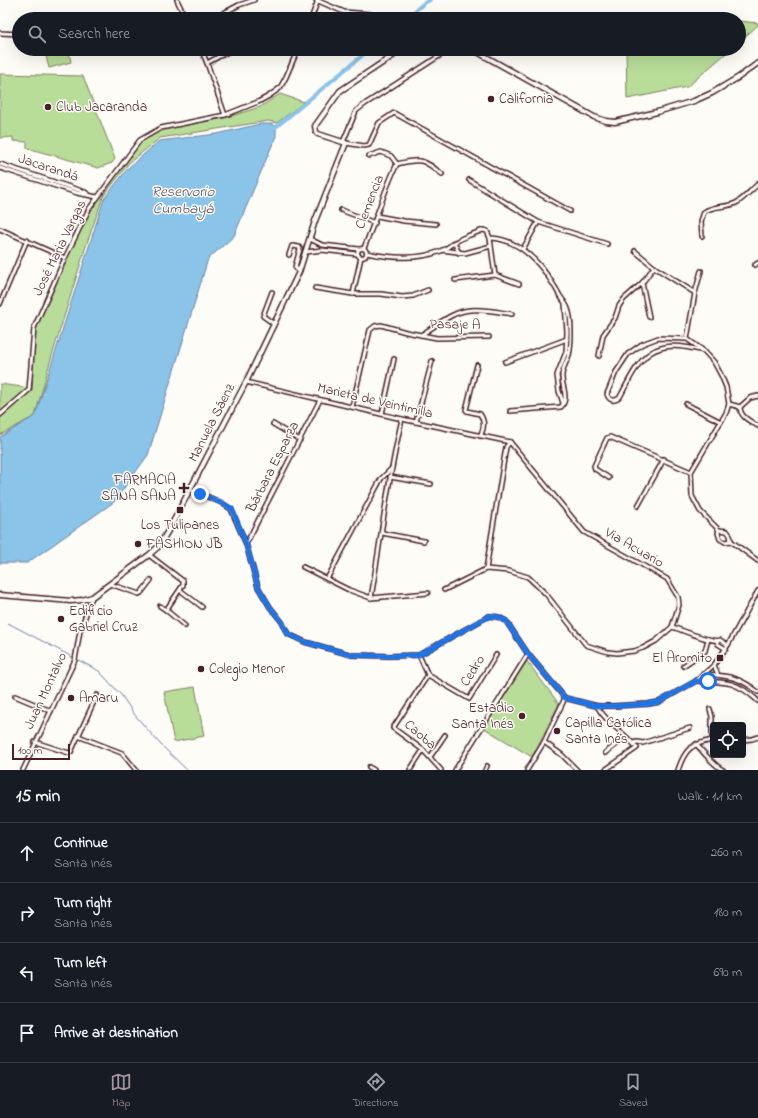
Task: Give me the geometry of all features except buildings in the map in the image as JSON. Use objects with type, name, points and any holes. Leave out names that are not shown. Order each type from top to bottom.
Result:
[{"type":"street","points":[[177,0],[183,12]]},
{"type":"street","points":[[226,12],[239,5],[254,0]]},
{"type":"street","points":[[313,12],[317,0],[344,12]]},
{"type":"street","points":[[0,33],[12,34]]},
{"type":"street","points":[[204,56],[225,115]]},
{"type":"street","points":[[207,62],[219,56]]},
{"type":"street","name":"José Maria Vargas","points":[[0,415],[29,390],[34,328],[65,258],[89,210],[140,140],[161,128],[225,115],[258,102],[280,88],[295,56]]},
{"type":"street","points":[[392,56],[340,91],[315,126],[318,134],[364,146],[369,145],[379,123],[394,114],[570,211]]},
{"type":"street","points":[[344,141],[356,111],[439,56]]},
{"type":"street","points":[[485,56],[594,117],[615,122],[657,112],[704,97],[739,77],[758,63]]},
{"type":"street","name":"Manuela Sáenz","points":[[0,595],[71,601],[92,597],[159,546],[191,490],[246,382],[299,272],[344,141]]},
{"type":"street","name":"Clemencia","points":[[369,156],[380,152],[390,156],[397,164]]},
{"type":"street","name":"Clemencia","points":[[397,164],[413,160],[427,162],[442,174]]},
{"type":"street","name":"Jacarandá","points":[[0,164],[38,179]]},
{"type":"street","name":"Clemencia","points":[[364,248],[397,164]]},
{"type":"street","name":"Jacarandá","points":[[0,168],[98,197]]},
{"type":"street","points":[[469,180],[538,222],[607,244]]},
{"type":"street","points":[[702,236],[701,221],[704,212],[712,208],[729,206],[736,203],[758,184]]},
{"type":"street","points":[[341,210],[375,223]]},
{"type":"street","points":[[377,216],[404,222],[436,224]]},
{"type":"street","points":[[522,250],[538,222]]},
{"type":"street","points":[[0,229],[65,258]]},
{"type":"street","points":[[310,239],[322,245],[359,249],[364,248],[367,253],[384,256],[411,257],[427,255],[442,250],[454,242],[483,230],[487,231],[490,238],[495,275]]},
{"type":"street","points":[[490,238],[500,238],[506,240],[531,257],[544,272],[568,308],[572,332],[570,353],[562,375],[565,398],[561,407],[510,411]]},
{"type":"street","points":[[0,304],[27,240]]},
{"type":"street","points":[[454,242],[459,253]]},
{"type":"street","points":[[289,255],[292,246],[300,249],[295,267],[299,272]]},
{"type":"street","points":[[442,250],[459,253],[492,246]]},
{"type":"street","points":[[358,254],[359,249]]},
{"type":"street","points":[[306,252],[322,250],[358,254],[361,257]]},
{"type":"street","points":[[635,251],[654,267],[695,293]]},
{"type":"street","points":[[361,257],[365,256],[367,253]]},
{"type":"street","points":[[353,294],[361,257]]},
{"type":"street","points":[[599,356],[603,335],[614,318],[619,306],[624,299],[642,284],[654,267]]},
{"type":"street","points":[[687,339],[695,293],[701,271]]},
{"type":"street","points":[[455,280],[495,275],[519,284]]},
{"type":"street","points":[[642,284],[649,317]]},
{"type":"street","points":[[315,288],[353,294],[381,294],[402,297],[413,296],[428,290]]},
{"type":"street","points":[[272,292],[263,316],[274,324]]},
{"type":"street","points":[[563,404],[559,391],[557,375],[566,352],[567,339],[565,304]]},
{"type":"street","name":"Pasaje A","points":[[421,335],[444,320],[465,311],[482,310],[512,314]]},
{"type":"street","name":"Pasaje A","points":[[352,407],[370,330],[375,326],[381,325],[436,338],[489,337]]},
{"type":"street","points":[[704,351],[689,347],[674,346],[658,349],[645,356],[637,365],[617,400],[609,399],[607,394],[616,372],[628,354],[642,344],[658,338],[687,339],[704,351],[714,362],[726,387],[729,404],[721,422],[691,472],[692,496],[700,511],[719,530],[724,530],[729,533],[731,541],[758,561]]},
{"type":"street","points":[[505,362],[567,339]]},
{"type":"street","points":[[382,414],[394,359]]},
{"type":"street","points":[[416,422],[432,361]]},
{"type":"street","points":[[477,365],[466,410],[480,414],[483,418],[484,422],[480,436]]},
{"type":"street","name":"Marieta de Veintimilla","points":[[246,382],[402,419],[510,442]]},
{"type":"street","points":[[740,407],[750,398],[758,396]]},
{"type":"street","name":"Bárbara Esparza","points":[[246,544],[320,400]]},
{"type":"street","points":[[686,404],[721,422]]},
{"type":"street","points":[[729,404],[740,407]]},
{"type":"street","points":[[740,407],[742,416],[758,426]]},
{"type":"street","points":[[371,598],[390,477],[402,419]]},
{"type":"street","points":[[273,424],[300,440]]},
{"type":"street","points":[[609,478],[595,469],[594,466],[608,438],[610,437],[664,459],[691,472]]},
{"type":"street","points":[[486,569],[506,447],[510,442]]},
{"type":"street","name":"Via Acuario","points":[[510,442],[584,532],[667,579],[678,597],[679,605],[672,627]]},
{"type":"street","points":[[638,506],[664,459]]},
{"type":"street","points":[[327,579],[381,478],[392,469]]},
{"type":"street","points":[[390,477],[430,484]]},
{"type":"street","points":[[191,490],[220,502],[232,509],[246,544],[258,587],[270,607],[282,622],[288,634],[305,642],[352,655],[419,655],[489,616],[498,617],[506,621],[528,654],[565,698],[597,706],[648,704],[659,702],[696,681],[714,665],[726,649],[758,591]]},
{"type":"street","points":[[719,530],[718,533],[720,539],[725,542],[731,541]]},
{"type":"street","points":[[382,534],[424,541]]},
{"type":"street","points":[[149,555],[183,581],[183,585],[166,610]]},
{"type":"street","points":[[303,567],[349,590],[371,598],[428,593]]},
{"type":"street","points":[[444,590],[486,569],[508,571],[528,577],[546,594],[586,645],[608,652],[618,653],[634,651],[656,641],[672,627],[708,639],[717,641],[720,640],[728,645]]},
{"type":"street","points":[[110,584],[139,594],[151,580]]},
{"type":"street","points":[[180,590],[202,607]]},
{"type":"street","name":"Juan Montalvo","points":[[23,770],[75,660],[80,631],[92,597]]},
{"type":"street","points":[[160,606],[185,626]]},
{"type":"street","points":[[683,666],[705,651],[708,639]]},
{"type":"street","points":[[717,641],[718,644],[726,649]]},
{"type":"street","points":[[454,770],[528,654]]},
{"type":"street","points":[[419,655],[428,675]]},
{"type":"street","name":"Cedro","points":[[428,675],[468,699],[496,655]]},
{"type":"street","points":[[714,665],[720,675],[720,681]]},
{"type":"street","points":[[703,674],[738,678],[758,692]]},
{"type":"street","points":[[708,681],[709,674]]},
{"type":"street","name":"Caoba","points":[[428,675],[394,728],[423,750],[441,770]]},
{"type":"street","points":[[735,685],[738,678]]},
{"type":"street","points":[[696,681],[727,682],[746,690],[758,701]]},
{"type":"street","points":[[35,742],[69,753],[97,695]]},
{"type":"street","points":[[15,696],[51,711]]},
{"type":"street","points":[[527,770],[544,742],[565,698]]},
{"type":"street","points":[[597,706],[600,711],[637,747],[637,749],[605,770]]},
{"type":"street","points":[[710,709],[712,722]]},
{"type":"street","points":[[633,743],[643,743],[690,728]]},
{"type":"street","points":[[430,757],[445,735]]},
{"type":"street","points":[[78,736],[122,753],[136,770]]},
{"type":"street","points":[[605,753],[626,737]]},
{"type":"street","points":[[746,740],[758,737]]},
{"type":"street","points":[[678,770],[686,752],[696,744],[710,741]]},
{"type":"street","points":[[544,742],[562,755],[576,770]]},
{"type":"street","points":[[696,744],[706,756],[718,767],[724,770]]},
{"type":"street","points":[[410,770],[423,750]]},
{"type":"street","points":[[485,770],[487,766]]},
{"type":"street","points":[[369,767],[374,770]]},
{"type":"green space","points":[[746,22],[758,23],[758,25],[746,36]]},
{"type":"green space","points":[[46,56],[70,56],[71,62],[49,68]]},
{"type":"green space","points":[[626,56],[723,56],[687,87],[627,99]]},
{"type":"green space","name":"Club Jacaranda","points":[[0,74],[83,76],[115,159],[112,163],[98,168],[27,148],[27,142],[13,141],[13,137],[0,138]]},
{"type":"green space","points":[[280,94],[304,102],[277,123],[268,121],[160,138],[129,163],[103,197],[86,246],[35,416],[0,435],[0,417],[32,390],[35,328],[77,226],[105,186],[142,140],[162,129],[225,118],[260,107]]},
{"type":"green space","points":[[0,384],[29,388],[0,413]]},
{"type":"green space","name":"Estadio Santa Inés","points":[[527,661],[559,704],[532,757],[484,728]]},
{"type":"green space","points":[[195,687],[204,736],[174,742],[164,692]]},
{"type":"water","name":"Reservorio Cumbayá","points":[[260,124],[273,124],[276,127],[276,136],[234,236],[208,259],[148,455],[114,502],[27,563],[0,563],[0,437],[35,416],[104,199],[128,168],[159,141],[217,134]]},
{"type":"waterway","points":[[414,12],[430,0]]},
{"type":"waterway","points":[[276,127],[362,56]]},
{"type":"waterway","points":[[8,623],[99,671],[122,696],[134,714],[160,744],[187,770]]},
{"type":"place","name":"California","points":[[491,99]]},
{"type":"place","name":"Club Jacaranda","points":[[48,107]]},
{"type":"place","name":"FARMACIA SANA SANA","points":[[184,488]]},
{"type":"place","name":"Los Tulipanes","points":[[180,510]]},
{"type":"place","name":"FASHION JB","points":[[138,544]]},
{"type":"place","name":"Edificio Gabriel Cruz","points":[[61,619]]},
{"type":"place","name":"El Aromito","points":[[720,658]]},
{"type":"place","name":"Colegio Menor","points":[[201,669]]},
{"type":"place","name":"Amaru","points":[[71,698]]},
{"type":"place","name":"Estadio Santa Inés","points":[[522,716]]},
{"type":"place","name":"Capilla Católica Santa Inés","points":[[557,731]]},
{"type":"route","points":[[200,494],[220,502],[232,509],[246,544],[258,587],[270,607],[282,622],[288,634],[305,642],[352,655],[419,655],[489,616],[498,617],[506,621],[528,654],[565,698],[597,706],[648,704],[659,702],[696,681],[708,681]]}]
